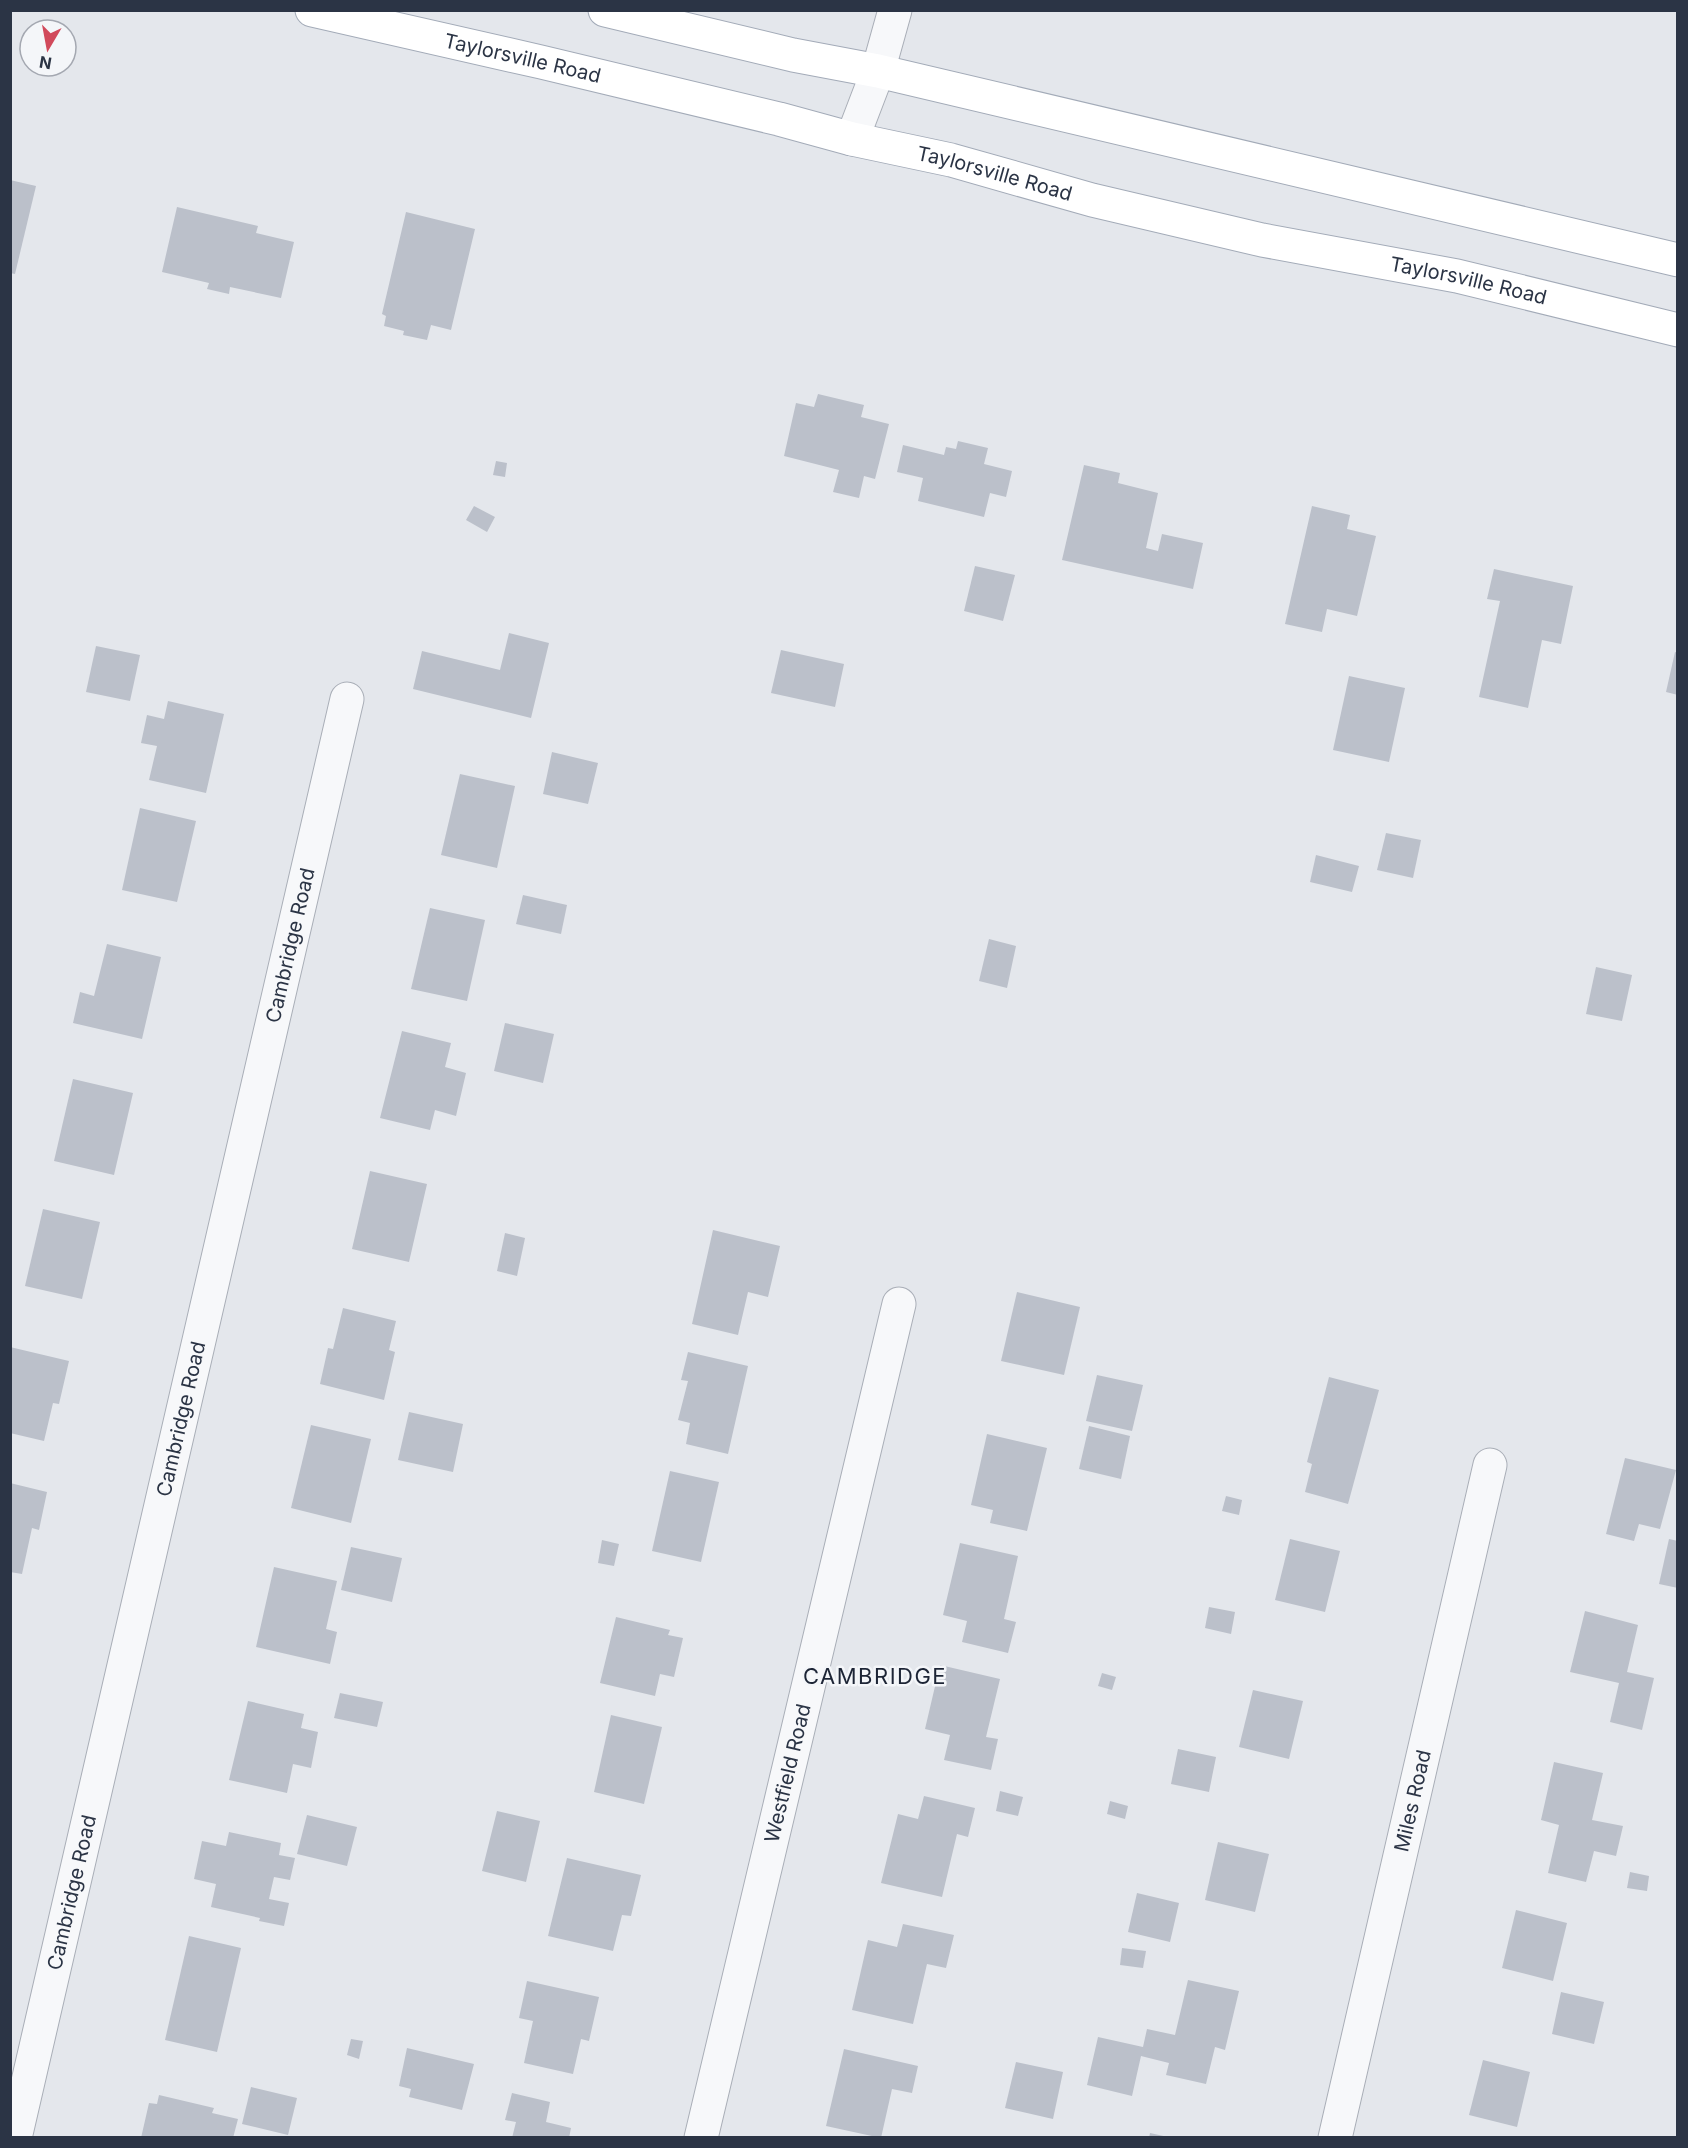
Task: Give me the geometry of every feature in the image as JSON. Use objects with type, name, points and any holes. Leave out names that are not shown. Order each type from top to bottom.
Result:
[{"type":"main road","name":"Taylorsville Road","points":[[312,10],[779,119],[852,139],[951,160],[1092,200],[1262,240],[1457,276],[1677,330]]},
{"type":"main road","points":[[605,10],[793,55],[878,71],[1677,260]]},
{"type":"street","points":[[852,139],[878,71],[895,10]]},
{"type":"street","name":"Cambridge Road","points":[[15,2138],[347,699]]},
{"type":"street","name":"Westfield Road","points":[[701,2138],[899,1304]]},
{"type":"street","name":"Miles Road","points":[[1335,2138],[1490,1465]]},
{"type":"building","points":[[10,180],[36,186],[15,274],[10,273]]},
{"type":"building","points":[[177,207],[258,226],[256,233],[294,242],[281,298],[230,287],[229,294],[207,289],[209,283],[162,272]]},
{"type":"building","points":[[406,212],[475,229],[451,330],[431,325],[427,340],[403,335],[404,331],[384,326],[386,316],[382,314]]},
{"type":"building","points":[[818,394],[864,405],[861,417],[889,424],[875,479],[864,476],[859,498],[833,492],[839,470],[784,456],[796,403],[814,407]]},
{"type":"building","points":[[958,441],[988,448],[984,464],[1012,471],[1006,497],[990,493],[984,517],[918,501],[923,478],[897,472],[903,445],[944,455],[946,447],[956,449]]},
{"type":"building","points":[[496,461],[507,463],[505,477],[493,475]]},
{"type":"building","points":[[1084,465],[1120,473],[1118,483],[1158,493],[1146,548],[1158,551],[1162,534],[1203,543],[1193,589],[1062,560]]},
{"type":"building","points":[[474,506],[495,517],[487,532],[466,520]]},
{"type":"building","points":[[1312,506],[1350,515],[1347,529],[1376,536],[1357,616],[1327,609],[1322,632],[1285,624]]},
{"type":"building","points":[[975,566],[1015,575],[1003,621],[964,611]]},
{"type":"building","points":[[1494,569],[1573,586],[1561,644],[1542,640],[1528,708],[1479,697],[1500,601],[1487,599]]},
{"type":"building","points":[[509,633],[549,643],[531,718],[413,689],[422,651],[500,670]]},
{"type":"building","points":[[96,646],[140,655],[130,701],[86,692]]},
{"type":"building","points":[[781,650],[844,664],[835,707],[771,693]]},
{"type":"building","points":[[1675,652],[1678,653],[1678,695],[1666,692]]},
{"type":"building","points":[[1349,676],[1405,688],[1389,762],[1333,750]]},
{"type":"building","points":[[168,701],[224,714],[206,793],[149,780],[157,746],[141,743],[147,715],[164,719]]},
{"type":"building","points":[[552,752],[598,763],[588,804],[543,794]]},
{"type":"building","points":[[460,774],[515,786],[497,868],[441,855]]},
{"type":"building","points":[[140,808],[196,821],[177,902],[122,890]]},
{"type":"building","points":[[1386,833],[1421,840],[1413,878],[1377,870]]},
{"type":"building","points":[[1316,855],[1359,866],[1352,892],[1310,882]]},
{"type":"building","points":[[523,895],[567,905],[561,934],[516,924]]},
{"type":"building","points":[[430,908],[485,920],[467,1001],[411,989]]},
{"type":"building","points":[[989,939],[1016,946],[1007,988],[979,981]]},
{"type":"building","points":[[107,944],[161,957],[142,1039],[73,1023],[80,992],[94,996]]},
{"type":"building","points":[[1596,967],[1632,975],[1622,1021],[1586,1014]]},
{"type":"building","points":[[505,1023],[554,1034],[543,1083],[494,1071]]},
{"type":"building","points":[[402,1031],[451,1043],[445,1067],[466,1073],[456,1116],[435,1110],[430,1130],[380,1118]]},
{"type":"building","points":[[73,1079],[133,1093],[114,1175],[54,1161]]},
{"type":"building","points":[[370,1171],[427,1184],[409,1262],[352,1249]]},
{"type":"building","points":[[43,1209],[100,1222],[82,1299],[25,1286]]},
{"type":"building","points":[[713,1230],[780,1246],[768,1297],[748,1292],[738,1335],[692,1324]]},
{"type":"building","points":[[505,1233],[525,1238],[517,1276],[497,1271]]},
{"type":"building","points":[[1017,1292],[1080,1307],[1064,1375],[1001,1361]]},
{"type":"building","points":[[343,1308],[396,1321],[389,1350],[395,1352],[384,1400],[320,1384],[328,1348],[333,1349]]},
{"type":"building","points":[[10,1347],[69,1361],[59,1404],[53,1403],[44,1441],[10,1433]]},
{"type":"building","points":[[688,1352],[748,1366],[728,1454],[686,1444],[690,1423],[678,1420],[688,1381],[681,1380]]},
{"type":"building","points":[[1097,1375],[1143,1385],[1132,1431],[1086,1421]]},
{"type":"building","points":[[1329,1377],[1379,1390],[1348,1504],[1305,1492],[1312,1464],[1307,1462]]},
{"type":"building","points":[[409,1412],[463,1424],[453,1472],[398,1460]]},
{"type":"building","points":[[311,1425],[371,1439],[351,1523],[291,1508]]},
{"type":"building","points":[[1089,1426],[1130,1436],[1121,1479],[1079,1469]]},
{"type":"building","points":[[987,1434],[1047,1448],[1027,1531],[990,1523],[993,1510],[971,1505]]},
{"type":"building","points":[[1625,1458],[1676,1470],[1660,1529],[1639,1524],[1634,1541],[1606,1534]]},
{"type":"building","points":[[670,1471],[719,1482],[701,1562],[652,1551]]},
{"type":"building","points":[[10,1483],[47,1492],[39,1530],[32,1528],[22,1574],[10,1572]]},
{"type":"building","points":[[1226,1496],[1242,1500],[1239,1515],[1222,1511]]},
{"type":"building","points":[[1290,1539],[1340,1551],[1325,1612],[1275,1600]]},
{"type":"building","points":[[1669,1539],[1678,1541],[1678,1588],[1659,1584]]},
{"type":"building","points":[[602,1540],[619,1544],[614,1566],[598,1563]]},
{"type":"building","points":[[960,1543],[1018,1556],[1004,1619],[1016,1622],[1008,1653],[962,1642],[967,1621],[943,1615]]},
{"type":"building","points":[[351,1547],[402,1558],[392,1602],[341,1590]]},
{"type":"building","points":[[274,1567],[337,1581],[326,1629],[337,1632],[330,1664],[256,1647]]},
{"type":"building","points":[[1209,1607],[1235,1612],[1231,1634],[1205,1628]]},
{"type":"building","points":[[1585,1611],[1638,1625],[1627,1672],[1654,1678],[1642,1730],[1610,1722],[1619,1683],[1570,1672]]},
{"type":"building","points":[[616,1617],[670,1630],[668,1635],[683,1638],[674,1677],[660,1674],[655,1696],[600,1683]]},
{"type":"building","points":[[940,1665],[1000,1679],[986,1737],[998,1739],[991,1770],[944,1760],[950,1735],[925,1729]]},
{"type":"building","points":[[1102,1673],[1116,1677],[1112,1690],[1098,1686]]},
{"type":"building","points":[[1253,1690],[1303,1701],[1289,1759],[1239,1747]]},
{"type":"building","points":[[340,1693],[383,1702],[377,1727],[334,1718]]},
{"type":"building","points":[[248,1701],[304,1714],[301,1728],[318,1732],[311,1768],[293,1764],[287,1793],[229,1780]]},
{"type":"building","points":[[611,1715],[662,1727],[644,1804],[594,1792]]},
{"type":"building","points":[[1178,1749],[1216,1757],[1209,1792],[1171,1784]]},
{"type":"building","points":[[1554,1762],[1603,1773],[1592,1820],[1623,1826],[1616,1856],[1594,1851],[1586,1882],[1548,1873],[1559,1825],[1541,1820]]},
{"type":"building","points":[[1000,1791],[1023,1797],[1018,1816],[996,1811]]},
{"type":"building","points":[[924,1796],[975,1808],[968,1837],[957,1834],[942,1897],[881,1883],[898,1814],[918,1819]]},
{"type":"building","points":[[1110,1801],[1128,1806],[1125,1819],[1107,1814]]},
{"type":"building","points":[[497,1811],[540,1821],[526,1882],[482,1871]]},
{"type":"building","points":[[307,1815],[357,1827],[347,1866],[297,1854]]},
{"type":"building","points":[[229,1832],[281,1843],[279,1855],[295,1858],[290,1880],[274,1877],[269,1899],[289,1903],[284,1926],[211,1907],[216,1884],[194,1879],[202,1841],[226,1846]]},
{"type":"building","points":[[1218,1842],[1269,1854],[1255,1912],[1205,1900]]},
{"type":"building","points":[[567,1858],[641,1875],[631,1916],[622,1915],[613,1951],[548,1936]]},
{"type":"building","points":[[1630,1872],[1649,1876],[1647,1891],[1627,1888]]},
{"type":"building","points":[[1137,1893],[1179,1903],[1170,1942],[1128,1932]]},
{"type":"building","points":[[1516,1910],[1567,1923],[1553,1981],[1502,1968]]},
{"type":"building","points":[[903,1924],[954,1935],[946,1968],[927,1964],[913,2024],[852,2010],[868,1940],[897,1947]]},
{"type":"building","points":[[189,1936],[241,1948],[217,2052],[165,2040]]},
{"type":"building","points":[[1122,1948],[1146,1951],[1143,1968],[1120,1965]]},
{"type":"building","points":[[1188,1980],[1239,1991],[1225,2050],[1215,2047],[1206,2084],[1166,2075],[1169,2063],[1141,2056],[1132,2096],[1087,2085],[1098,2037],[1143,2047],[1147,2029],[1175,2035]]},
{"type":"building","points":[[527,1981],[599,1997],[589,2041],[581,2039],[573,2074],[524,2063],[533,2021],[519,2018]]},
{"type":"building","points":[[1561,1992],[1604,2002],[1594,2044],[1552,2034]]},
{"type":"building","points":[[351,2039],[363,2041],[359,2059],[347,2055]]},
{"type":"building","points":[[407,2048],[474,2064],[462,2110],[409,2097],[411,2089],[399,2086]]},
{"type":"building","points":[[844,2049],[918,2066],[912,2093],[892,2089],[881,2138],[826,2126]]},
{"type":"building","points":[[1483,2060],[1530,2072],[1517,2127],[1469,2115]]},
{"type":"building","points":[[1016,2062],[1063,2072],[1053,2119],[1005,2108]]},
{"type":"building","points":[[251,2087],[297,2098],[288,2135],[242,2124]]},
{"type":"building","points":[[512,2093],[550,2102],[546,2122],[571,2128],[569,2138],[512,2138],[516,2122],[505,2120]]},
{"type":"building","points":[[159,2095],[214,2108],[212,2113],[238,2119],[233,2138],[141,2138],[149,2103],[157,2104]]},
{"type":"building","points":[[1150,2133],[1168,2137],[1168,2138],[1149,2138]]},
{"type":"district","name":"CAMBRIDGE","points":[[875,1676]]}]
